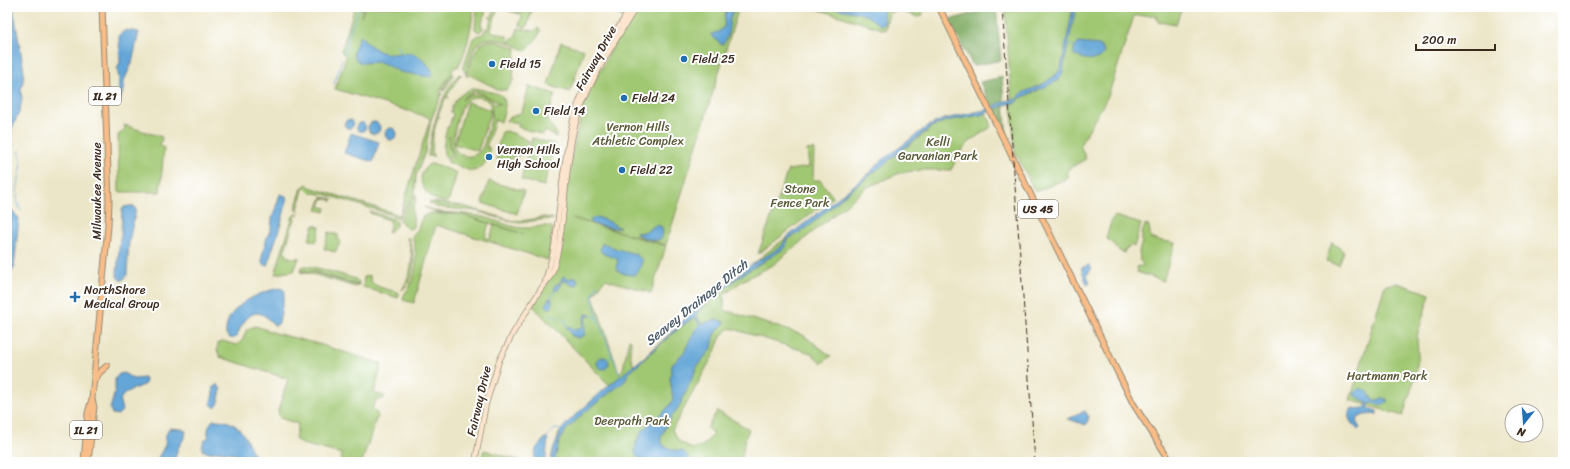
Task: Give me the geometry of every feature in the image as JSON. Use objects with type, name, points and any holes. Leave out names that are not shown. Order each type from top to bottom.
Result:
[{"type":"main road","name":"Milwaukee Avenue","points":[[84,462],[88,413],[92,399],[94,382],[109,201],[102,7]]},
{"type":"main road","name":"Fairway Drive","points":[[544,284],[551,265],[567,145],[573,119],[590,77],[631,7]]},
{"type":"main road","name":"Fairway Drive","points":[[475,462],[490,390],[500,361],[513,332],[550,277],[554,265],[561,227],[572,142],[579,115],[593,78],[636,7]]},
{"type":"main road","name":"US 45","points":[[939,7],[1130,396],[1171,462]]},
{"type":"main road","points":[[94,382],[100,372],[107,366]]},
{"type":"main road","name":"Milwaukee Avenue","points":[[88,462],[94,407],[92,399]]},
{"type":"green space","points":[[355,7],[363,7],[361,17],[365,7],[474,7],[467,45],[464,53],[458,67],[455,67],[452,71],[453,75],[444,91],[442,90],[451,74],[443,85],[440,92],[442,93],[431,120],[425,152],[416,176],[415,193],[398,218],[324,194],[310,193],[305,188],[303,189],[298,210],[300,212],[295,209],[302,188],[307,184],[310,187],[400,215],[430,120],[428,117],[335,89],[346,57],[341,51]]},
{"type":"green space","points":[[477,7],[487,7],[481,26],[483,27],[482,30],[478,32],[475,29]]},
{"type":"green space","points":[[495,7],[502,8],[498,8],[491,31],[507,36],[508,40],[511,41],[512,38],[515,38],[518,28],[534,31],[537,28],[540,30],[538,37],[526,51],[498,40],[483,40],[473,50],[466,75],[463,68],[473,38],[484,33],[486,28],[488,29],[492,18],[489,17],[492,17]]},
{"type":"green space","points":[[502,7],[513,10],[514,8],[514,10],[522,13],[523,11],[532,11],[527,27],[525,28],[519,25],[522,15],[503,9]]},
{"type":"green space","points":[[608,7],[739,7],[666,245],[572,218],[666,246],[651,293],[605,279],[593,296],[619,373],[623,369],[629,339],[631,340],[630,354],[634,367],[766,253],[934,126],[946,120],[986,113],[991,123],[990,128],[966,145],[951,170],[921,170],[899,173],[866,188],[773,265],[742,281],[724,295],[724,310],[803,335],[831,356],[822,363],[811,353],[730,328],[721,336],[714,354],[672,430],[679,441],[693,449],[704,445],[713,434],[707,428],[717,411],[749,429],[745,439],[741,462],[551,462],[559,433],[611,387],[533,306],[554,271],[571,159],[583,107],[626,20]]},
{"type":"green space","points":[[815,7],[897,7],[897,11],[889,13],[885,30],[817,9]]},
{"type":"green space","points":[[901,7],[921,7],[923,13],[922,16],[918,17],[903,12]]},
{"type":"green space","points":[[996,7],[1001,60],[973,66],[949,20]]},
{"type":"green space","points":[[1005,7],[1182,7],[1176,24],[1164,22],[1159,23],[1155,15],[1134,16],[1108,96],[1080,145],[1086,159],[1068,169],[1068,178],[1035,192],[1015,152]]},
{"type":"green space","name":"Field 15","points":[[488,41],[496,41],[516,48],[514,79],[507,90],[496,90],[494,87],[468,74],[472,58],[476,50],[483,43]]},
{"type":"green space","points":[[561,42],[584,50],[570,92],[548,85]]},
{"type":"green space","points":[[459,74],[462,75],[460,75],[447,96],[449,98],[446,97],[438,115],[440,117],[438,117],[433,135],[432,154],[434,156],[428,156],[432,134],[440,106],[448,89]]},
{"type":"green space","points":[[1002,77],[1007,139],[980,82]]},
{"type":"green space","name":"Field 14","points":[[529,86],[555,94],[547,120],[557,134],[556,137],[545,131],[543,135],[518,127],[519,123],[506,121],[507,119],[522,112]]},
{"type":"green space","points":[[473,88],[473,93],[465,96],[462,100],[471,95],[480,94],[492,101],[495,106],[496,103],[500,104],[485,95],[475,92],[475,88],[499,94],[505,103],[501,122],[496,121],[495,119],[486,148],[489,147],[489,155],[486,162],[483,166],[473,171],[447,161],[455,155],[451,149],[449,136],[449,146],[453,154],[446,159],[444,152],[447,127],[449,127],[453,114],[451,112],[453,104],[462,94]],"holes":[[[476,97],[483,98],[488,101],[492,110],[482,148],[473,156],[460,154],[457,152],[454,145],[454,132],[460,111],[467,100]]]},
{"type":"green space","points":[[467,102],[491,110],[478,151],[454,144]]},
{"type":"green space","points":[[124,125],[162,137],[160,146],[164,148],[160,192],[119,192],[118,135],[125,130]]},
{"type":"green space","points":[[506,131],[529,141],[524,151],[516,157],[507,160],[497,159],[501,135],[502,132]]},
{"type":"green space","points":[[532,138],[555,144],[544,186],[521,180]]},
{"type":"green space","name":"Stone Fence Park","points":[[814,149],[813,180],[820,180],[833,197],[758,254],[788,170],[809,167],[807,150]]},
{"type":"green space","points":[[430,164],[438,165],[457,173],[449,200],[447,202],[432,198],[423,187],[421,181],[422,175],[424,169]]},
{"type":"green space","points":[[489,181],[524,191],[517,214],[482,203]]},
{"type":"green space","points":[[416,194],[416,200],[413,208],[413,225],[412,228],[408,229],[399,220]]},
{"type":"green space","points":[[322,197],[333,199],[331,202],[331,200],[323,198],[320,206],[326,208],[325,212],[317,210]]},
{"type":"green space","points":[[429,203],[463,206],[513,221],[544,217],[554,219],[521,223],[513,222],[476,211],[437,207]]},
{"type":"green space","points":[[424,207],[439,212],[464,214],[479,216],[517,227],[527,228],[546,226],[553,228],[548,260],[436,225],[414,303],[403,300],[413,280],[416,261],[412,236],[418,229],[422,217],[430,213],[460,214],[438,213]],"holes":[[[489,223],[524,234],[494,225],[490,239],[485,237]]]},
{"type":"green space","points":[[370,211],[396,220],[396,226],[388,233],[391,221],[370,213]]},
{"type":"green space","points":[[296,214],[299,215],[296,215],[284,252],[287,253],[286,256],[296,259],[297,257],[299,258],[294,271],[275,274],[293,216]]},
{"type":"green space","points":[[1115,216],[1141,224],[1134,247],[1131,245],[1124,251],[1125,253],[1119,251],[1106,238],[1112,219]]},
{"type":"green space","points":[[314,225],[320,227],[316,242],[309,240]]},
{"type":"green space","points":[[1145,225],[1149,226],[1151,239],[1175,243],[1163,281],[1137,272],[1136,267],[1141,267],[1143,264],[1139,260],[1139,252],[1142,241],[1140,240],[1142,238]]},
{"type":"green space","points":[[329,232],[338,235],[341,242],[335,252],[324,249]]},
{"type":"green space","points":[[408,237],[412,250],[413,265],[410,279],[402,290],[410,271],[412,258]]},
{"type":"green space","points":[[1332,242],[1344,252],[1339,265],[1326,261]]},
{"type":"green space","points":[[306,266],[356,279],[359,282],[359,285],[313,271],[300,271],[301,267]]},
{"type":"green space","points":[[300,272],[313,272],[358,286],[355,287],[316,275]]},
{"type":"green space","points":[[370,275],[370,279],[375,285],[398,292],[398,298],[363,287],[364,277]]},
{"type":"green space","name":"Hartmann Park","points":[[1398,283],[1430,294],[1417,336],[1418,356],[1416,374],[1403,416],[1350,400],[1385,285]]},
{"type":"green space","points":[[256,326],[275,333],[322,345],[382,364],[374,393],[385,396],[383,399],[376,400],[372,409],[377,413],[378,418],[376,419],[362,462],[340,462],[342,454],[302,444],[295,439],[298,424],[280,418],[278,411],[288,379],[220,357],[217,350],[218,343],[223,341],[236,345],[242,341],[247,329]]},
{"type":"green space","points":[[484,450],[525,462],[480,462]]},
{"type":"water","points":[[7,7],[13,7],[24,71],[21,89],[22,100],[19,113],[12,128],[9,153],[7,155],[7,89],[11,83],[7,36]]},
{"type":"water","points":[[728,7],[736,7],[730,18],[728,36],[722,45],[711,34],[718,32],[724,27],[725,15]]},
{"type":"water","points":[[827,7],[886,7],[883,14],[885,20],[884,24],[880,25],[860,13]]},
{"type":"water","points":[[1073,7],[1076,7],[1062,75],[1057,81],[1021,98],[1015,103],[1004,105],[981,115],[946,121],[930,128],[845,195],[808,227],[787,240],[786,247],[740,276],[698,310],[696,316],[702,324],[717,320],[725,323],[715,333],[712,348],[698,365],[680,405],[668,422],[661,437],[661,442],[664,446],[674,450],[683,451],[691,462],[645,462],[637,457],[635,449],[637,440],[641,433],[669,406],[673,399],[670,378],[672,365],[684,352],[695,330],[700,325],[695,317],[669,337],[628,374],[625,381],[585,412],[566,430],[559,443],[554,462],[550,462],[553,450],[562,429],[569,421],[607,387],[648,354],[700,305],[751,265],[781,247],[787,237],[866,176],[880,162],[928,126],[944,119],[985,110],[1005,101],[1017,99],[1022,93],[1043,84],[1056,75],[1061,68]]},
{"type":"water","points":[[126,30],[139,32],[132,63],[124,81],[124,87],[118,108],[119,78],[117,69],[120,62],[119,37],[120,34]]},
{"type":"water","points":[[360,35],[365,41],[381,52],[394,54],[411,53],[416,55],[429,66],[433,75],[430,77],[400,72],[380,62],[361,63],[356,60],[353,53]]},
{"type":"water","points":[[1078,43],[1100,45],[1104,52],[1099,58],[1091,60],[1078,57],[1074,55],[1074,48]]},
{"type":"water","points":[[349,119],[354,124],[349,129],[344,124]]},
{"type":"water","points":[[361,122],[366,127],[361,132],[356,127]]},
{"type":"water","points":[[372,122],[376,122],[380,128],[376,134],[372,134],[368,130],[368,126]]},
{"type":"water","points":[[389,128],[393,128],[397,134],[393,140],[389,140],[385,136],[385,132]]},
{"type":"water","points":[[351,133],[379,142],[373,162],[344,153]]},
{"type":"water","points":[[280,194],[286,196],[285,209],[267,266],[262,263],[262,256]]},
{"type":"water","points":[[7,206],[19,218],[14,269],[12,271],[7,269]]},
{"type":"water","points":[[134,206],[136,210],[129,241],[127,275],[121,281],[117,277],[117,272],[122,210],[124,207]]},
{"type":"water","points":[[597,217],[620,228],[592,224],[590,219]]},
{"type":"water","points":[[656,225],[662,227],[663,234],[662,238],[659,240],[650,240],[636,234],[645,232]]},
{"type":"water","points":[[602,243],[637,255],[642,260],[641,267],[638,272],[630,275],[622,273],[618,270],[616,268],[618,260],[606,255],[600,250]]},
{"type":"water","points":[[1089,265],[1092,268],[1087,275],[1090,283],[1087,285],[1081,268]]},
{"type":"water","points":[[563,276],[568,279],[576,277],[578,280],[577,285],[573,286],[566,281],[563,281],[559,289],[554,291],[555,285],[560,283]]},
{"type":"water","points":[[279,288],[285,291],[279,323],[277,325],[274,325],[265,316],[255,314],[247,318],[236,337],[230,338],[227,336],[227,324],[230,316],[236,309],[252,298],[270,290]]},
{"type":"water","points":[[549,298],[552,299],[551,308],[548,308],[546,304]]},
{"type":"water","points":[[586,314],[591,316],[587,316],[585,321],[585,335],[579,338],[572,336],[567,327],[568,326],[574,330],[580,329]]},
{"type":"water","points":[[601,357],[605,357],[609,363],[605,369],[601,369],[597,365],[597,361]]},
{"type":"water","points":[[124,373],[133,379],[144,378],[146,381],[145,384],[124,395],[120,401],[122,411],[118,415],[112,414],[110,409],[115,391],[115,379],[119,374]]},
{"type":"water","points":[[217,384],[221,389],[218,405],[215,408],[211,404],[214,387]]},
{"type":"water","points":[[1358,389],[1366,390],[1374,400],[1382,398],[1387,399],[1387,402],[1382,405],[1370,403],[1368,408],[1377,411],[1377,414],[1364,415],[1358,418],[1357,423],[1360,428],[1358,430],[1350,421],[1349,412],[1351,409],[1364,408],[1367,406],[1366,402],[1354,395]]},
{"type":"water","points":[[1085,411],[1089,417],[1086,425],[1068,419]]},
{"type":"water","points":[[213,420],[222,420],[235,425],[244,435],[254,458],[249,461],[231,453],[207,452],[202,450],[204,442],[209,437],[208,428]]},
{"type":"water","points":[[169,428],[182,429],[186,431],[185,437],[178,448],[174,462],[159,462],[158,458],[165,445],[166,435]]},
{"type":"water","points":[[546,437],[548,439],[546,458],[544,462],[538,462],[534,458],[536,449]]},
{"type":"waterway","points":[[344,55],[350,31],[360,7]]},
{"type":"waterway","name":"Seavey Drainage Ditch","points":[[1067,44],[1074,46]]},
{"type":"waterway","points":[[398,45],[401,53]]},
{"type":"waterway","points":[[334,84],[342,59]]},
{"type":"waterway","points":[[10,143],[15,145]]},
{"type":"waterway","points":[[19,150],[21,157],[21,169],[17,201],[21,211]]},
{"type":"waterway","points":[[598,285],[592,296],[599,323],[621,377]]},
{"type":"waterway","points":[[551,298],[555,291]]},
{"type":"waterway","points":[[550,314],[555,317],[565,319],[567,327]]},
{"type":"waterway","points":[[591,315],[598,318]]},
{"type":"waterway","points":[[607,360],[611,356]]},
{"type":"waterway","points":[[547,437],[555,429],[563,430]]},
{"type":"railway","points":[[1002,7],[1035,462]]},
{"type":"place","name":"Field 25","points":[[684,59]]},
{"type":"place","name":"Field 15","points":[[492,64]]},
{"type":"place","name":"Field 24","points":[[624,98]]},
{"type":"place","name":"Field 14","points":[[536,111]]},
{"type":"place","name":"Vernon Hills High School","points":[[489,157]]},
{"type":"place","name":"Field 22","points":[[622,170]]},
{"type":"place","name":"NorthShore Medical Group","points":[[75,297]]},
{"type":"park label","name":"Vernon Hills Athletic Complex","points":[[638,134]]},
{"type":"park label","name":"Kelli Garvanian Park","points":[[938,149]]},
{"type":"park label","name":"Deerpath Park","points":[[632,421]]}]
